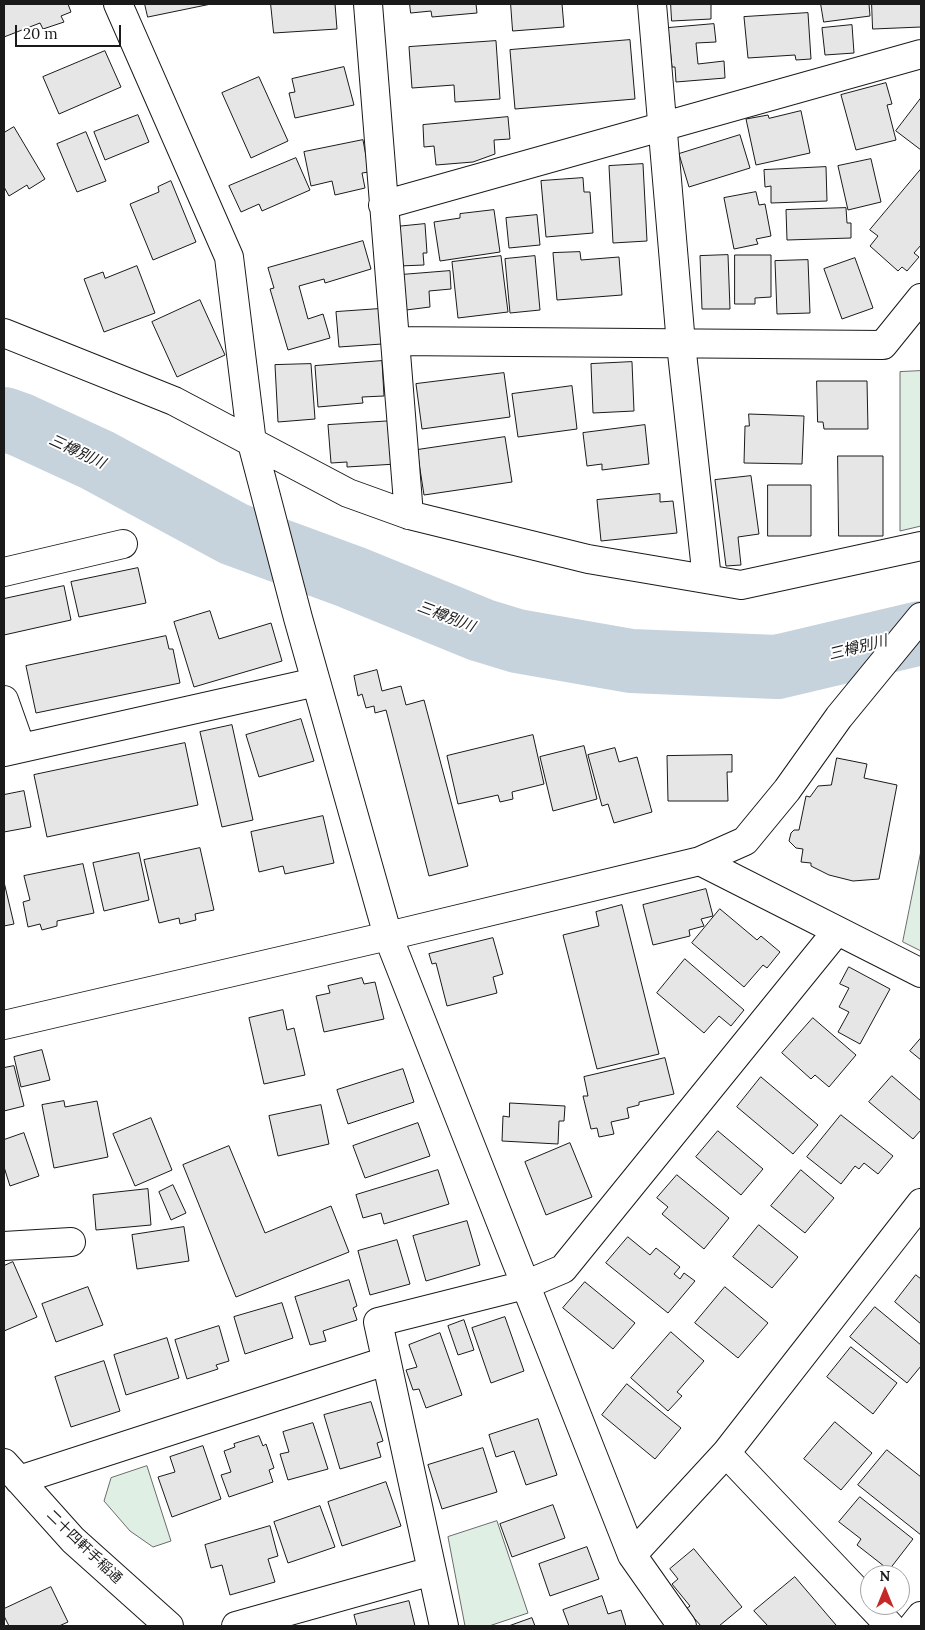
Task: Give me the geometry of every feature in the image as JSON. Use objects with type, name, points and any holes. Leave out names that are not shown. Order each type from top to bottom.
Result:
[{"type":"street","points":[[118,4],[229,257],[252,442],[298,618],[388,936],[632,1555],[682,1626]]},
{"type":"street","points":[[368,4],[409,515]]},
{"type":"street","points":[[652,4],[681,344],[707,579]]},
{"type":"street","points":[[383,205],[921,54]]},
{"type":"street","points":[[395,340],[883,345],[921,298]]},
{"type":"street","points":[[4,333],[174,401],[348,493],[409,515],[588,559],[741,585],[921,546]]},
{"type":"street","points":[[4,572],[123,544]]},
{"type":"street","points":[[4,1025],[700,861],[745,841],[787,790],[839,717],[921,617]]},
{"type":"street","points":[[4,700],[12,750],[316,682]]},
{"type":"street","points":[[700,861],[921,974]]},
{"type":"street","points":[[444,1626],[378,1322],[525,1285],[562,1270],[837,931]]},
{"type":"street","points":[[632,1555],[726,1453],[921,1203]]},
{"type":"street","points":[[4,1246],[71,1242]]},
{"type":"street","points":[[11,1472],[386,1361]]},
{"type":"street","points":[[726,1453],[890,1626]]},
{"type":"street","name":"二十四軒手稲通","points":[[11,1472],[74,1540],[169,1626]]},
{"type":"street","points":[[236,1626],[432,1571]]},
{"type":"street","points":[[913,1626],[921,1616]]},
{"type":"green space","points":[[921,371],[921,526],[900,531],[900,372]]},
{"type":"green space","points":[[921,851],[921,951],[903,942]]},
{"type":"green space","points":[[147,1466],[171,1541],[153,1547],[130,1531],[104,1501],[111,1478]]},
{"type":"green space","points":[[497,1521],[528,1613],[489,1626],[465,1626],[448,1537]]},
{"type":"building","points":[[4,4],[68,4],[71,12],[61,16],[64,22],[43,29],[40,23],[4,37]]},
{"type":"building","points":[[145,4],[211,4],[148,17]]},
{"type":"building","points":[[271,4],[335,4],[337,29],[274,33]]},
{"type":"building","points":[[410,4],[476,4],[477,13],[432,17],[431,11],[411,13]]},
{"type":"building","points":[[511,4],[562,4],[564,27],[513,31]]},
{"type":"building","points":[[671,4],[711,4],[711,19],[672,21]]},
{"type":"building","points":[[821,4],[869,4],[870,16],[824,22]]},
{"type":"building","points":[[872,4],[921,4],[921,27],[873,29]]},
{"type":"building","points":[[808,13],[811,59],[796,60],[795,55],[748,58],[744,17]]},
{"type":"building","points":[[714,24],[716,42],[696,43],[698,64],[724,61],[725,78],[676,82],[675,67],[672,67],[668,28]]},
{"type":"building","points":[[852,25],[854,53],[825,55],[822,28]]},
{"type":"building","points":[[630,40],[635,99],[515,109],[510,50]]},
{"type":"building","points":[[496,41],[500,99],[455,102],[454,85],[412,88],[409,47]]},
{"type":"building","points":[[105,51],[121,87],[59,114],[43,77]]},
{"type":"building","points":[[344,67],[354,105],[295,118],[289,93],[295,92],[292,79]]},
{"type":"building","points":[[259,77],[288,141],[251,158],[222,93]]},
{"type":"building","points":[[886,83],[892,104],[887,105],[896,140],[856,150],[841,95]]},
{"type":"building","points":[[921,98],[921,150],[896,131]]},
{"type":"building","points":[[801,111],[810,153],[756,165],[746,119],[768,115],[769,118]]},
{"type":"building","points":[[138,115],[149,142],[105,160],[94,132]]},
{"type":"building","points":[[508,117],[510,139],[494,140],[495,154],[473,162],[436,165],[434,146],[424,147],[423,125]]},
{"type":"building","points":[[14,127],[45,179],[29,189],[27,185],[9,196],[4,187],[4,133]]},
{"type":"building","points":[[86,132],[106,181],[77,192],[57,144]]},
{"type":"building","points":[[740,135],[750,168],[689,187],[679,154]]},
{"type":"building","points":[[363,140],[369,172],[362,173],[365,188],[335,195],[332,181],[311,186],[304,152]]},
{"type":"building","points":[[296,158],[310,190],[262,211],[259,204],[241,212],[229,186]]},
{"type":"building","points":[[871,159],[881,202],[848,210],[838,166]]},
{"type":"building","points":[[643,164],[647,241],[613,243],[609,166]]},
{"type":"building","points":[[826,167],[827,201],[771,203],[771,186],[765,187],[764,170]]},
{"type":"building","points":[[921,169],[921,245],[914,253],[919,257],[907,271],[902,267],[898,271],[870,246],[878,236],[870,230]]},
{"type":"building","points":[[583,178],[584,192],[590,192],[593,233],[546,237],[541,181]]},
{"type":"building","points":[[171,181],[196,242],[153,260],[130,204],[159,192],[158,187]]},
{"type":"building","points":[[756,192],[759,205],[765,204],[771,236],[756,239],[758,244],[734,249],[724,198]]},
{"type":"building","points":[[846,208],[847,223],[851,223],[851,238],[787,240],[786,210]]},
{"type":"building","points":[[494,210],[500,252],[440,261],[434,222],[460,218],[460,214]]},
{"type":"building","points":[[537,215],[540,245],[509,248],[506,218]]},
{"type":"building","points":[[425,224],[427,253],[423,253],[424,265],[399,266],[395,227]]},
{"type":"building","points":[[363,241],[371,269],[325,283],[324,279],[299,286],[308,319],[323,314],[330,338],[288,350],[270,289],[274,288],[268,268]]},
{"type":"building","points":[[580,252],[581,260],[619,257],[622,295],[557,300],[553,253]]},
{"type":"building","points":[[728,255],[730,309],[702,309],[700,256]]},
{"type":"building","points":[[735,255],[771,255],[771,297],[755,298],[755,304],[735,304]]},
{"type":"building","points":[[501,256],[508,312],[458,318],[452,262]]},
{"type":"building","points":[[535,256],[540,310],[510,313],[505,259]]},
{"type":"building","points":[[855,258],[873,308],[842,319],[824,269]]},
{"type":"building","points":[[808,260],[810,313],[777,314],[775,261]]},
{"type":"building","points":[[137,266],[155,313],[104,332],[84,279],[103,272],[105,278]]},
{"type":"building","points":[[450,271],[451,289],[429,291],[430,307],[406,310],[400,275]]},
{"type":"building","points":[[200,300],[225,355],[177,377],[152,322]]},
{"type":"building","points":[[379,309],[382,344],[339,347],[336,312]]},
{"type":"building","points":[[382,361],[384,396],[362,397],[363,403],[318,407],[315,366]]},
{"type":"building","points":[[632,362],[634,411],[593,413],[591,364]]},
{"type":"building","points":[[311,364],[315,419],[278,422],[275,365]]},
{"type":"building","points":[[504,373],[510,417],[422,429],[416,384]]},
{"type":"building","points":[[817,381],[867,381],[868,429],[824,429],[823,422],[818,422]]},
{"type":"building","points":[[572,386],[577,429],[518,437],[512,394]]},
{"type":"building","points":[[749,414],[804,416],[802,464],[744,463],[745,426],[749,426]]},
{"type":"building","points":[[393,421],[396,464],[347,467],[347,462],[331,463],[328,425]]},
{"type":"building","points":[[645,425],[649,464],[602,470],[602,464],[587,466],[583,433]]},
{"type":"building","points":[[505,437],[512,482],[424,495],[417,450]]},
{"type":"building","points":[[838,456],[883,456],[883,536],[839,536]]},
{"type":"building","points":[[751,476],[759,534],[738,537],[741,565],[726,566],[715,480]]},
{"type":"building","points":[[768,485],[811,485],[811,536],[768,536]]},
{"type":"building","points":[[660,494],[660,502],[673,501],[677,533],[601,541],[597,500]]},
{"type":"building","points":[[138,568],[146,603],[79,617],[71,582]]},
{"type":"building","points":[[64,586],[71,620],[4,635],[4,599]]},
{"type":"building","points":[[210,611],[219,639],[271,623],[282,661],[194,687],[174,622]]},
{"type":"building","points":[[166,636],[169,649],[173,649],[180,683],[36,713],[26,666]]},
{"type":"building","points":[[377,670],[382,691],[401,686],[406,705],[424,700],[468,866],[429,876],[386,710],[375,713],[374,706],[366,708],[362,694],[358,696],[354,676]]},
{"type":"building","points":[[301,719],[314,761],[259,777],[246,735]]},
{"type":"building","points":[[232,725],[253,820],[222,827],[200,732]]},
{"type":"building","points":[[533,735],[544,784],[512,792],[513,799],[500,802],[498,795],[458,804],[447,756]]},
{"type":"building","points":[[185,743],[198,805],[47,837],[34,775]]},
{"type":"building","points":[[584,746],[597,799],[553,811],[540,757]]},
{"type":"building","points":[[615,748],[619,762],[637,757],[652,812],[614,823],[608,804],[602,806],[588,755]]},
{"type":"building","points":[[732,755],[732,772],[727,772],[728,801],[668,801],[667,756]]},
{"type":"building","points":[[837,758],[867,764],[864,778],[897,785],[879,879],[853,881],[829,875],[811,866],[811,863],[801,862],[803,849],[796,848],[789,841],[791,833],[794,830],[799,830],[806,796],[810,797],[818,786],[831,785]]},
{"type":"building","points":[[24,791],[31,827],[4,832],[4,795]]},
{"type":"building","points":[[323,816],[334,863],[285,874],[283,866],[259,872],[251,832]]},
{"type":"building","points":[[200,848],[214,910],[195,914],[196,920],[180,924],[179,918],[159,923],[144,860]]},
{"type":"building","points":[[139,853],[149,900],[104,911],[93,863]]},
{"type":"building","points":[[83,864],[94,913],[57,921],[57,926],[42,930],[40,924],[28,927],[23,902],[30,900],[24,876]]},
{"type":"building","points":[[4,882],[14,924],[4,926]]},
{"type":"building","points":[[706,889],[713,916],[701,919],[704,926],[689,930],[690,936],[653,945],[643,905]]},
{"type":"building","points":[[622,905],[659,1054],[597,1069],[563,935],[599,926],[596,912]]},
{"type":"building","points":[[720,909],[757,940],[761,936],[780,952],[767,968],[763,965],[744,987],[692,943]]},
{"type":"building","points":[[493,938],[503,974],[493,977],[497,993],[447,1006],[436,963],[432,964],[429,954]]},
{"type":"building","points":[[685,959],[744,1010],[731,1026],[719,1016],[704,1033],[657,993]]},
{"type":"building","points":[[849,967],[890,989],[860,1044],[838,1032],[849,1012],[839,1007],[849,988],[840,984]]},
{"type":"building","points":[[362,978],[364,984],[375,982],[384,1019],[324,1032],[316,996],[330,993],[328,986]]},
{"type":"building","points":[[283,1010],[287,1030],[294,1028],[305,1075],[264,1084],[249,1018]]},
{"type":"building","points":[[813,1018],[856,1055],[829,1087],[815,1075],[811,1079],[782,1053]]},
{"type":"building","points":[[921,1038],[921,1060],[910,1051]]},
{"type":"building","points":[[42,1050],[50,1080],[21,1087],[14,1057]]},
{"type":"building","points":[[665,1058],[674,1094],[639,1102],[639,1105],[627,1108],[629,1118],[611,1122],[614,1134],[599,1137],[597,1128],[591,1129],[583,1096],[588,1096],[584,1077]]},
{"type":"building","points":[[14,1066],[24,1106],[4,1111],[4,1068]]},
{"type":"building","points":[[403,1069],[414,1102],[348,1124],[337,1090]]},
{"type":"building","points":[[892,1076],[921,1101],[921,1130],[913,1139],[869,1102]]},
{"type":"building","points":[[761,1077],[818,1125],[793,1154],[737,1107]]},
{"type":"building","points":[[64,1101],[65,1107],[97,1101],[108,1157],[54,1168],[42,1105]]},
{"type":"building","points":[[510,1103],[565,1106],[564,1121],[559,1121],[558,1144],[502,1141],[503,1116],[509,1117]]},
{"type":"building","points":[[321,1105],[329,1144],[278,1156],[269,1116]]},
{"type":"building","points":[[841,1115],[893,1156],[878,1174],[864,1163],[859,1169],[855,1166],[841,1184],[807,1157]]},
{"type":"building","points":[[151,1118],[172,1170],[135,1186],[113,1134]]},
{"type":"building","points":[[418,1123],[430,1156],[365,1178],[353,1146]]},
{"type":"building","points":[[718,1131],[763,1169],[741,1195],[696,1157]]},
{"type":"building","points":[[24,1133],[39,1176],[10,1186],[4,1167],[4,1140]]},
{"type":"building","points":[[570,1143],[592,1197],[546,1215],[525,1162]]},
{"type":"building","points":[[229,1146],[265,1233],[331,1206],[349,1252],[236,1297],[183,1165]]},
{"type":"building","points":[[438,1170],[449,1204],[384,1224],[381,1213],[363,1218],[356,1195]]},
{"type":"building","points":[[801,1170],[834,1198],[805,1233],[771,1206]]},
{"type":"building","points":[[677,1175],[729,1218],[704,1249],[662,1214],[668,1207],[657,1198]]},
{"type":"building","points":[[173,1185],[186,1213],[171,1220],[159,1192]]},
{"type":"building","points":[[148,1189],[151,1225],[96,1230],[93,1195]]},
{"type":"building","points":[[467,1221],[480,1265],[426,1281],[413,1236]]},
{"type":"building","points":[[759,1225],[798,1257],[772,1288],[733,1257]]},
{"type":"building","points":[[184,1227],[189,1261],[137,1269],[132,1235]]},
{"type":"building","points":[[628,1237],[650,1255],[656,1248],[680,1267],[674,1274],[680,1279],[684,1273],[695,1281],[668,1313],[606,1263]]},
{"type":"building","points":[[397,1240],[410,1284],[370,1295],[358,1251]]},
{"type":"building","points":[[13,1262],[37,1317],[4,1331],[4,1266]]},
{"type":"building","points":[[916,1275],[921,1279],[921,1324],[895,1302]]},
{"type":"building","points":[[349,1280],[357,1306],[353,1308],[357,1320],[323,1331],[326,1341],[310,1345],[295,1297]]},
{"type":"building","points":[[585,1282],[635,1323],[613,1349],[563,1308]]},
{"type":"building","points":[[88,1287],[103,1325],[56,1342],[42,1304]]},
{"type":"building","points":[[725,1287],[768,1323],[738,1358],[695,1323]]},
{"type":"building","points":[[282,1303],[293,1338],[245,1354],[234,1317]]},
{"type":"building","points":[[875,1307],[921,1345],[921,1366],[907,1383],[850,1337]]},
{"type":"building","points":[[505,1317],[524,1371],[491,1383],[472,1328]]},
{"type":"building","points":[[464,1320],[474,1350],[458,1355],[448,1326]]},
{"type":"building","points":[[219,1326],[229,1361],[216,1365],[218,1369],[187,1379],[175,1340]]},
{"type":"building","points":[[671,1332],[704,1361],[677,1392],[682,1396],[668,1411],[631,1378]]},
{"type":"building","points":[[440,1333],[462,1395],[426,1408],[419,1389],[413,1390],[406,1370],[417,1367],[409,1345]]},
{"type":"building","points":[[167,1338],[179,1378],[126,1395],[114,1355]]},
{"type":"building","points":[[851,1347],[897,1383],[873,1414],[827,1377]]},
{"type":"building","points":[[104,1361],[120,1411],[71,1427],[55,1377]]},
{"type":"building","points":[[627,1384],[681,1428],[655,1459],[602,1415]]},
{"type":"building","points":[[371,1402],[383,1441],[377,1443],[381,1457],[340,1469],[324,1415]]},
{"type":"building","points":[[538,1419],[557,1475],[526,1485],[514,1451],[496,1457],[489,1435]]},
{"type":"building","points":[[835,1422],[872,1453],[841,1490],[804,1459]]},
{"type":"building","points":[[313,1423],[328,1469],[288,1480],[280,1454],[289,1452],[283,1432]]},
{"type":"building","points":[[259,1436],[263,1446],[266,1444],[274,1468],[269,1470],[273,1482],[229,1497],[221,1475],[231,1472],[224,1451],[235,1447],[234,1444]]},
{"type":"building","points":[[203,1446],[221,1499],[172,1517],[158,1477],[175,1472],[170,1457]]},
{"type":"building","points":[[483,1448],[497,1492],[442,1509],[428,1465]]},
{"type":"building","points":[[887,1450],[921,1477],[921,1535],[858,1485]]},
{"type":"building","points":[[386,1482],[401,1526],[342,1546],[328,1502]]},
{"type":"building","points":[[860,1497],[913,1539],[893,1565],[883,1565],[857,1545],[861,1539],[839,1522]]},
{"type":"building","points":[[553,1505],[565,1538],[512,1557],[500,1524]]},
{"type":"building","points":[[320,1506],[335,1547],[288,1563],[274,1522]]},
{"type":"building","points":[[270,1526],[278,1556],[268,1559],[275,1582],[230,1595],[222,1565],[211,1568],[205,1545]]},
{"type":"building","points":[[587,1547],[599,1579],[550,1596],[539,1564]]},
{"type":"building","points":[[694,1549],[742,1607],[719,1626],[701,1626],[686,1609],[690,1606],[672,1584],[678,1579],[670,1569]]},
{"type":"building","points":[[795,1577],[836,1625],[768,1626],[754,1611]]},
{"type":"building","points":[[51,1587],[68,1622],[59,1626],[9,1626],[4,1616],[4,1609]]},
{"type":"building","points":[[602,1596],[608,1614],[621,1610],[626,1626],[569,1626],[563,1610]]},
{"type":"building","points":[[409,1601],[415,1626],[357,1626],[354,1615]]},
{"type":"building","points":[[532,1618],[535,1626],[509,1626]]},
{"type":"waterway","name":"三樽別川","points":[[4,419],[97,460],[234,534],[351,577],[481,630],[517,641],[631,661],[777,667],[921,633]]}]
